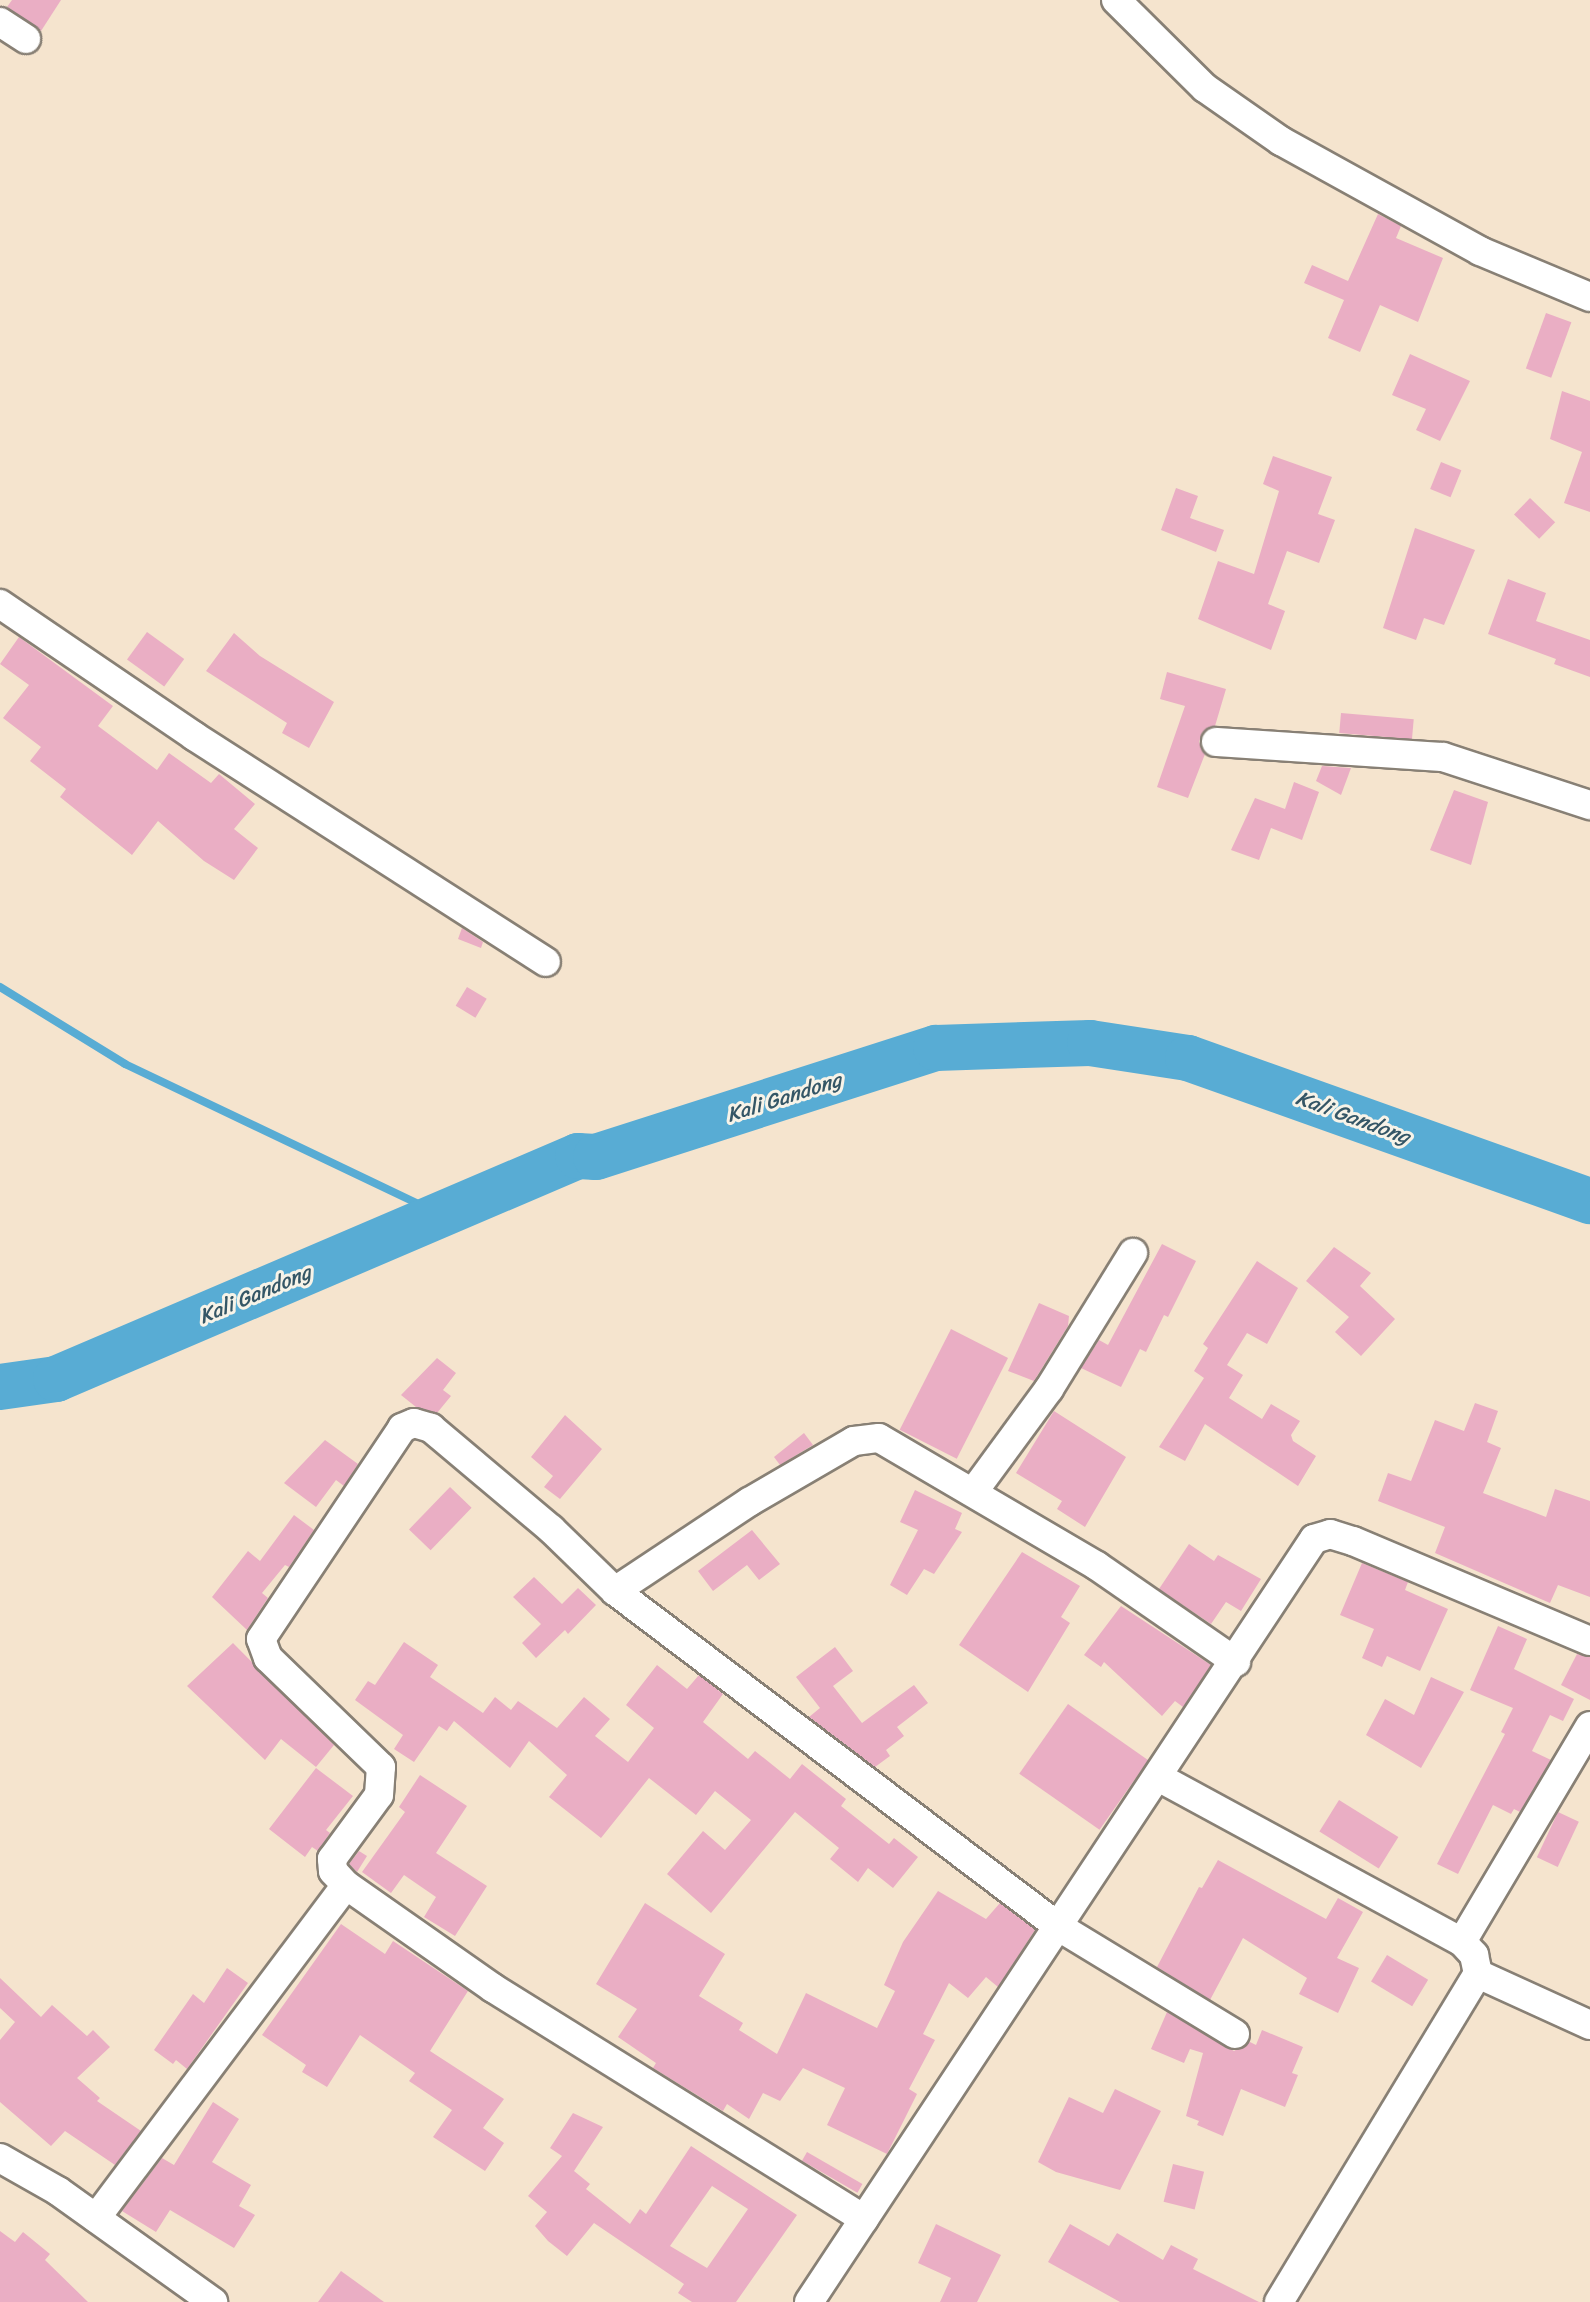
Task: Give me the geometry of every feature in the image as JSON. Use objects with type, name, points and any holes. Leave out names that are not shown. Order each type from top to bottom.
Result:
[{"type":"street","points":[[1116,0],[1205,88],[1280,141],[1480,251],[1590,297]]},
{"type":"street","points":[[0,22],[26,39]]},
{"type":"street","points":[[0,604],[194,736],[546,962]]},
{"type":"street","points":[[1216,742],[1443,757],[1590,805]]},
{"type":"street","points":[[974,1491],[1049,1389],[1133,1253]]},
{"type":"street","points":[[864,2219],[493,1988],[346,1885],[333,1871],[332,1859],[379,1796],[381,1767],[268,1658],[261,1639],[402,1428],[414,1423],[430,1429],[551,1529],[615,1591],[1059,1927],[1235,2034]]},
{"type":"street","points":[[615,1591],[749,1502],[854,1441],[879,1438],[974,1491],[1097,1566],[1236,1661]]},
{"type":"street","points":[[809,2302],[1236,1661],[1304,1549],[1341,1537],[1588,1635]]},
{"type":"street","points":[[1462,1942],[1590,1726]]},
{"type":"street","points":[[1158,1777],[1462,1942],[1474,1955],[1478,1974],[1279,2302]]},
{"type":"street","points":[[96,2218],[346,1885]]},
{"type":"street","points":[[1478,1974],[1590,2025]]},
{"type":"street","points":[[0,2158],[96,2218],[213,2302]]},
{"type":"building","points":[[12,0],[61,0],[41,31],[7,7]]},
{"type":"building","points":[[1378,214],[1401,226],[1396,238],[1443,258],[1418,322],[1380,305],[1360,352],[1328,338],[1344,300],[1304,283],[1312,265],[1348,281]]},
{"type":"building","points":[[1546,313],[1571,322],[1551,378],[1526,368]]},
{"type":"building","points":[[1410,354],[1470,381],[1440,441],[1416,430],[1426,409],[1392,395]]},
{"type":"building","points":[[1562,391],[1590,401],[1590,512],[1564,503],[1582,452],[1550,439]]},
{"type":"building","points":[[1273,456],[1332,477],[1318,514],[1335,520],[1319,563],[1287,551],[1268,604],[1285,611],[1271,650],[1198,619],[1218,561],[1254,574],[1279,491],[1263,484]]},
{"type":"building","points":[[1441,462],[1461,470],[1451,497],[1430,489]]},
{"type":"building","points":[[1176,488],[1198,496],[1190,518],[1224,530],[1216,552],[1161,530]]},
{"type":"building","points":[[1530,498],[1555,522],[1539,539],[1514,515]]},
{"type":"building","points":[[1415,528],[1475,550],[1444,625],[1424,618],[1416,640],[1383,628]]},
{"type":"building","points":[[1508,579],[1546,593],[1536,621],[1590,640],[1590,677],[1554,664],[1556,659],[1488,634]]},
{"type":"building","points":[[147,632],[184,659],[164,687],[127,660]]},
{"type":"building","points":[[234,633],[260,656],[334,702],[309,748],[282,733],[287,723],[206,671]]},
{"type":"building","points":[[19,637],[113,706],[98,726],[157,770],[169,753],[211,783],[219,774],[255,804],[234,829],[258,848],[234,880],[204,861],[158,821],[132,855],[60,797],[66,789],[30,761],[41,747],[3,718],[29,685],[0,664]]},
{"type":"building","points":[[1167,672],[1226,689],[1215,726],[1202,733],[1199,742],[1205,754],[1188,798],[1157,787],[1185,706],[1160,699]]},
{"type":"building","points":[[1341,713],[1414,719],[1412,739],[1339,733]]},
{"type":"building","points":[[1322,766],[1351,768],[1341,795],[1316,781]]},
{"type":"building","points":[[1294,782],[1319,792],[1302,840],[1271,828],[1259,860],[1231,850],[1255,798],[1285,809]]},
{"type":"building","points":[[1454,790],[1488,802],[1471,865],[1430,850]]},
{"type":"building","points":[[462,928],[483,942],[481,948],[458,939]]},
{"type":"building","points":[[467,987],[487,999],[475,1018],[456,1006]]},
{"type":"building","points":[[1162,1244],[1196,1261],[1168,1317],[1164,1315],[1146,1352],[1140,1349],[1121,1387],[1081,1368],[1099,1340],[1108,1345]]},
{"type":"building","points":[[1334,1247],[1371,1273],[1360,1286],[1395,1319],[1361,1356],[1335,1332],[1349,1317],[1306,1281]]},
{"type":"building","points":[[1257,1261],[1298,1288],[1267,1344],[1247,1333],[1227,1365],[1243,1375],[1229,1398],[1262,1419],[1271,1404],[1300,1421],[1291,1435],[1293,1441],[1316,1456],[1298,1486],[1205,1424],[1185,1461],[1159,1447],[1204,1378],[1194,1371],[1208,1348],[1203,1344]]},
{"type":"building","points":[[1039,1303],[1069,1316],[1068,1326],[1034,1381],[1008,1371]]},
{"type":"building","points":[[951,1329],[1008,1358],[957,1459],[900,1430]]},
{"type":"building","points":[[437,1358],[456,1373],[443,1390],[451,1396],[437,1413],[416,1407],[401,1395]]},
{"type":"building","points":[[1475,1403],[1498,1411],[1487,1442],[1501,1448],[1483,1493],[1546,1517],[1555,1489],[1590,1501],[1590,1597],[1558,1585],[1550,1603],[1435,1553],[1445,1527],[1378,1501],[1388,1473],[1411,1481],[1435,1420],[1464,1431]]},
{"type":"building","points":[[1054,1411],[1126,1457],[1085,1527],[1057,1509],[1062,1501],[1016,1473]]},
{"type":"building","points":[[565,1415],[602,1449],[560,1499],[544,1487],[553,1476],[531,1457]]},
{"type":"building","points":[[804,1433],[813,1445],[780,1465],[774,1457]]},
{"type":"building","points":[[325,1440],[358,1464],[344,1486],[336,1480],[316,1507],[284,1483]]},
{"type":"building","points":[[450,1487],[472,1508],[431,1550],[409,1529]]},
{"type":"building","points":[[915,1490],[962,1513],[955,1529],[962,1532],[934,1574],[924,1569],[907,1595],[890,1585],[918,1530],[900,1522]]},
{"type":"building","points":[[294,1515],[314,1530],[289,1567],[285,1565],[262,1593],[268,1598],[247,1630],[212,1597],[248,1551],[260,1561]]},
{"type":"building","points":[[752,1530],[780,1564],[759,1580],[747,1565],[713,1591],[698,1571]]},
{"type":"building","points":[[1189,1544],[1214,1561],[1218,1555],[1261,1579],[1241,1611],[1226,1602],[1211,1624],[1159,1589]]},
{"type":"building","points":[[1022,1552],[1080,1586],[1061,1617],[1070,1623],[1028,1692],[959,1645]]},
{"type":"building","points":[[1362,1563],[1408,1582],[1405,1590],[1448,1609],[1420,1671],[1387,1656],[1382,1667],[1362,1658],[1374,1629],[1340,1615]]},
{"type":"building","points":[[534,1577],[562,1604],[578,1588],[596,1605],[568,1634],[565,1630],[536,1658],[522,1643],[541,1624],[513,1597]]},
{"type":"building","points":[[1121,1606],[1211,1665],[1183,1707],[1175,1701],[1162,1716],[1104,1662],[1101,1667],[1084,1655]]},
{"type":"building","points":[[1498,1626],[1527,1639],[1514,1669],[1574,1699],[1563,1721],[1550,1715],[1532,1751],[1551,1760],[1520,1812],[1514,1809],[1511,1814],[1493,1805],[1458,1874],[1437,1864],[1505,1734],[1501,1732],[1513,1708],[1470,1690]]},
{"type":"building","points":[[404,1642],[438,1665],[430,1677],[483,1713],[495,1697],[511,1710],[518,1701],[557,1728],[584,1697],[610,1719],[595,1736],[628,1762],[654,1728],[626,1705],[657,1665],[687,1689],[699,1675],[723,1694],[703,1722],[748,1759],[755,1751],[790,1779],[802,1764],[846,1799],[841,1806],[889,1844],[894,1838],[918,1857],[893,1888],[868,1868],[858,1882],[830,1859],[839,1848],[795,1812],[711,1913],[667,1874],[703,1831],[725,1850],[751,1820],[715,1791],[696,1815],[649,1778],[601,1838],[549,1797],[567,1775],[529,1741],[510,1768],[454,1721],[447,1731],[439,1726],[414,1762],[394,1749],[403,1735],[355,1700],[368,1681],[375,1685]]},
{"type":"building","points":[[233,1643],[334,1745],[316,1767],[281,1739],[265,1760],[187,1686]]},
{"type":"building","points":[[835,1647],[853,1671],[833,1686],[862,1723],[914,1685],[928,1703],[897,1727],[904,1736],[886,1750],[890,1756],[875,1767],[809,1717],[820,1708],[796,1677]]},
{"type":"building","points":[[1577,1654],[1590,1657],[1590,1700],[1561,1685]]},
{"type":"building","points":[[1431,1677],[1464,1692],[1421,1768],[1366,1735],[1385,1699],[1414,1715]]},
{"type":"building","points":[[1068,1704],[1148,1760],[1100,1830],[1019,1774]]},
{"type":"building","points":[[316,1768],[353,1796],[326,1830],[330,1833],[318,1851],[312,1847],[305,1857],[269,1829]]},
{"type":"building","points":[[420,1775],[467,1806],[436,1853],[487,1886],[455,1936],[424,1917],[436,1897],[404,1875],[391,1893],[362,1872],[405,1812],[399,1807]]},
{"type":"building","points":[[1339,1800],[1398,1837],[1379,1868],[1319,1831]]},
{"type":"building","points":[[1558,1812],[1579,1822],[1558,1867],[1537,1857]]},
{"type":"building","points":[[359,1851],[367,1856],[357,1872],[349,1864]]},
{"type":"building","points":[[1218,1860],[1326,1919],[1338,1898],[1363,1912],[1337,1958],[1359,1968],[1338,2013],[1299,1994],[1307,1978],[1243,1938],[1210,2000],[1157,1967],[1199,1887],[1202,1888]]},
{"type":"building","points":[[938,1891],[986,1919],[1000,1903],[1035,1930],[998,1987],[986,1977],[968,1998],[949,1983],[923,2034],[935,2040],[909,2089],[917,2094],[887,2154],[827,2125],[845,2088],[803,2068],[780,2101],[763,2093],[749,2119],[727,2104],[723,2111],[653,2068],[656,2063],[618,2037],[637,2009],[596,1984],[645,1903],[725,1954],[699,1996],[743,2023],[739,2030],[777,2054],[806,1993],[877,2028],[895,1991],[884,1985],[903,1942]]},
{"type":"building","points":[[341,1924],[385,1954],[393,1941],[468,1991],[430,2051],[504,2099],[483,2128],[504,2143],[485,2171],[433,2137],[452,2110],[409,2081],[415,2073],[360,2035],[327,2087],[302,2072],[306,2065],[262,2035]]},
{"type":"building","points":[[1387,1955],[1428,1980],[1412,2006],[1371,1982]]},
{"type":"building","points":[[227,1968],[248,1983],[187,2069],[176,2060],[173,2064],[154,2050],[193,1994],[204,2003]]},
{"type":"building","points":[[0,1978],[41,2017],[52,2005],[87,2036],[93,2030],[110,2047],[77,2078],[100,2098],[97,2101],[141,2131],[115,2165],[65,2131],[51,2146],[0,2102],[0,2040],[15,2022],[0,2008]]},
{"type":"building","points":[[1167,2012],[1234,2051],[1250,2042],[1256,2045],[1262,2030],[1303,2047],[1292,2073],[1298,2075],[1285,2107],[1241,2089],[1223,2136],[1197,2125],[1199,2121],[1186,2116],[1203,2053],[1190,2049],[1184,2063],[1151,2049]]},
{"type":"building","points":[[1115,2089],[1161,2111],[1120,2190],[1056,2172],[1038,2162],[1069,2097],[1103,2113]]},
{"type":"building","points":[[213,2102],[239,2119],[212,2162],[251,2185],[239,2206],[255,2215],[234,2248],[170,2210],[156,2232],[122,2211],[162,2158],[174,2165]]},
{"type":"building","points":[[573,2113],[603,2127],[574,2171],[590,2184],[586,2189],[630,2224],[640,2209],[646,2214],[691,2146],[797,2215],[736,2302],[692,2302],[678,2293],[684,2284],[594,2223],[567,2256],[548,2241],[535,2226],[547,2212],[528,2196],[562,2156],[550,2148]],"holes":[[[712,2186],[748,2209],[707,2268],[670,2246]]]},
{"type":"building","points":[[807,2152],[862,2184],[857,2193],[802,2161]]},
{"type":"building","points":[[1173,2164],[1204,2172],[1195,2210],[1164,2202]]},
{"type":"building","points":[[936,2224],[1001,2255],[977,2302],[940,2302],[951,2278],[918,2263]]},
{"type":"building","points":[[1070,2224],[1109,2246],[1117,2233],[1163,2260],[1171,2245],[1198,2259],[1193,2269],[1259,2302],[1120,2302],[1048,2262]]},
{"type":"building","points":[[0,2231],[15,2242],[23,2232],[50,2254],[45,2260],[88,2302],[0,2302]]},
{"type":"building","points":[[341,2271],[384,2302],[318,2302]]},
{"type":"waterway","points":[[0,987],[125,1064],[440,1214]]},
{"type":"waterway","name":"Kali Gandong","points":[[0,1387],[56,1379],[578,1156],[596,1157],[936,1048],[1090,1043],[1188,1058],[1590,1201]]}]
